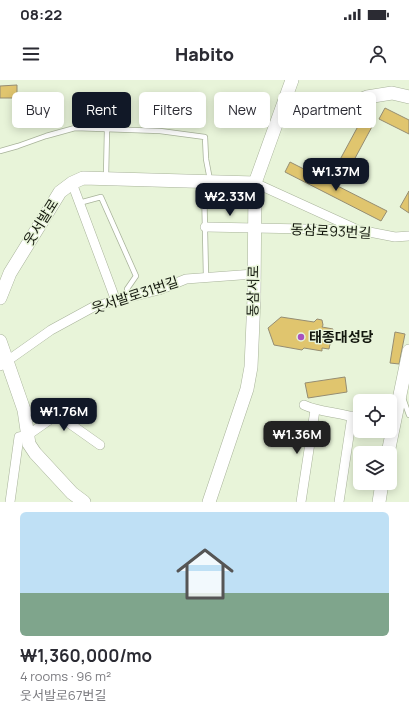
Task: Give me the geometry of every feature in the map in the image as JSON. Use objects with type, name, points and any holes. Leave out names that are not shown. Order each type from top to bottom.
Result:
[{"type":"street","name":"동삼서로","points":[[288,92],[292,80]]},
{"type":"street","points":[[376,96],[392,93],[409,97]]},
{"type":"street","name":"동삼서로","points":[[209,502],[247,389],[250,374],[252,356],[255,183],[278,120]]},
{"type":"street","name":"웃서발로","points":[[0,298],[10,272],[60,192],[72,183],[83,178],[106,180],[255,183]]},
{"type":"street","points":[[72,183],[116,301]]},
{"type":"street","points":[[255,183],[359,230]]},
{"type":"street","name":"동삼로93번길","points":[[205,227],[359,230],[395,237],[409,236]]},
{"type":"street","name":"웃서발로31번길","points":[[3,364],[52,330],[95,306],[159,290],[186,278],[254,274]]},
{"type":"street","points":[[0,341],[3,364],[24,410],[29,444],[35,453],[72,493],[84,502]]},
{"type":"street","points":[[397,407],[409,351]]},
{"type":"street","points":[[304,405],[315,410],[353,417]]},
{"type":"street","points":[[301,502],[315,410]]},
{"type":"street","points":[[10,502],[19,437],[28,435],[55,416],[59,416],[100,445]]},
{"type":"street","points":[[338,502],[353,432]]},
{"type":"street","points":[[378,502],[381,490]]},
{"type":"lane","points":[[0,151],[75,128],[160,132],[205,137],[207,181],[205,227],[206,277]]},
{"type":"lane","points":[[106,180],[107,129]]},
{"type":"lane","points":[[79,204],[101,197],[136,276],[127,289],[129,298]]},
{"type":"lane","points":[[400,392],[409,415]]},
{"type":"building","points":[[17,85],[17,92],[12,92],[12,98],[0,98],[0,86]]},
{"type":"building","points":[[385,108],[409,120],[409,134],[379,119]]},
{"type":"building","points":[[357,128],[371,128],[347,173],[336,167]]},
{"type":"building","points":[[290,162],[387,211],[381,221],[285,172]]},
{"type":"building","points":[[409,191],[409,213],[400,207]]},
{"type":"building","name":"태종대성당","points":[[281,317],[314,322],[317,319],[322,320],[322,327],[333,329],[329,349],[322,348],[322,351],[304,348],[302,350],[274,345],[268,328]]},
{"type":"building","points":[[395,332],[405,334],[399,364],[390,363]]},
{"type":"building","points":[[345,377],[347,392],[308,398],[305,383]]},
{"type":"place","name":"태종대성당","points":[[301,337]]}]
